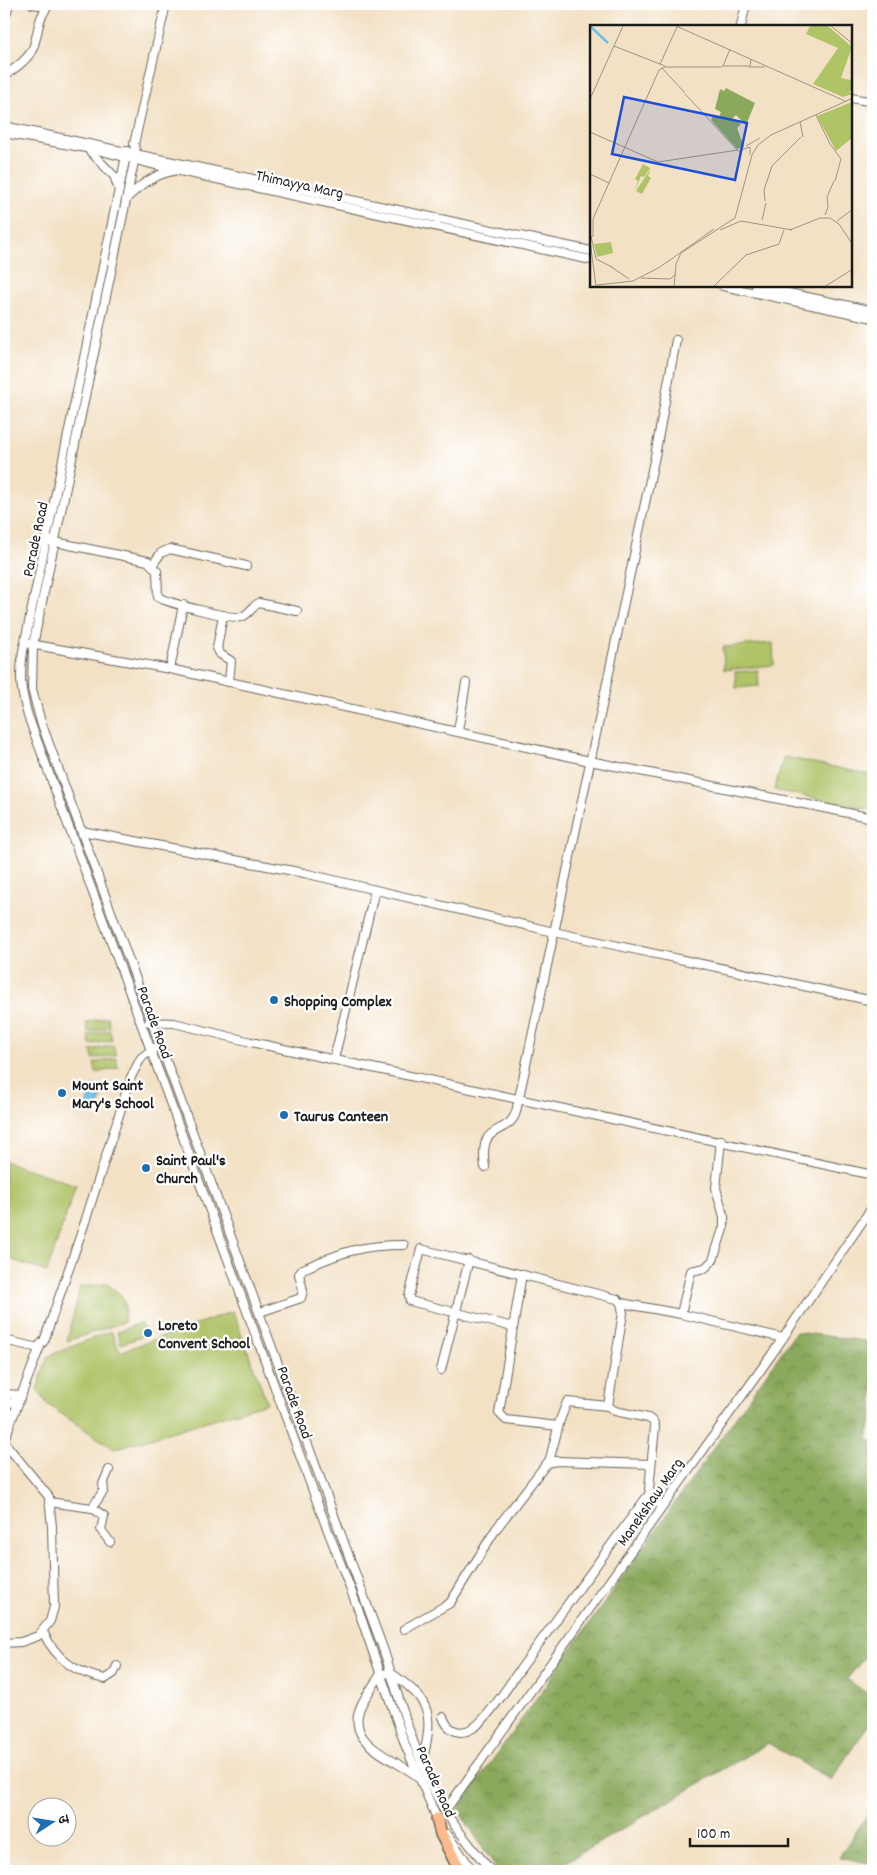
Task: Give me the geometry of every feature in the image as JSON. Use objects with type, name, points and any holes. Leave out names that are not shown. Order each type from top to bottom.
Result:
[{"type":"highway","points":[[441,1815],[444,1842],[460,1871]]},
{"type":"street","points":[[4,21],[9,4]]},
{"type":"street","points":[[32,4],[49,5]]},
{"type":"street","name":"Parade Road","points":[[166,4],[96,346],[29,644],[19,676],[28,716],[418,1777],[473,1871]]},
{"type":"street","points":[[741,25],[746,4]]},
{"type":"street","points":[[4,76],[18,66],[31,50],[39,20],[49,5]]},
{"type":"street","points":[[852,98],[873,102]]},
{"type":"street","name":"Thimayya Marg","points":[[4,126],[126,154]]},
{"type":"street","name":"Thimayya Marg","points":[[4,133],[88,149],[126,154],[135,152],[590,251]]},
{"type":"street","points":[[88,149],[114,176],[119,190]]},
{"type":"street","name":"Thimayya Marg","points":[[135,152],[175,170],[590,260]]},
{"type":"street","name":"Parade Road","points":[[51,541],[126,154]]},
{"type":"street","points":[[126,199],[150,180],[162,173],[175,170]]},
{"type":"street","points":[[732,288],[873,318]]},
{"type":"street","points":[[765,288],[873,311]]},
{"type":"street","points":[[485,1167],[485,1142],[494,1130],[514,1118],[655,456],[676,340]]},
{"type":"street","points":[[88,343],[96,346]]},
{"type":"street","points":[[51,541],[129,556],[153,564],[158,575],[158,597],[183,605],[223,615],[242,617],[259,603],[297,610]]},
{"type":"street","points":[[153,564],[161,553],[170,550],[246,566]]},
{"type":"street","points":[[170,670],[183,605]]},
{"type":"street","points":[[223,615],[217,648],[220,654],[230,661],[229,682]]},
{"type":"street","points":[[29,644],[229,682],[590,761],[873,818]]},
{"type":"street","name":"Parade Road","points":[[29,644],[34,699],[313,1457],[441,1815],[491,1871]]},
{"type":"street","points":[[458,731],[466,683]]},
{"type":"street","points":[[82,831],[304,873],[554,932],[873,1001]]},
{"type":"street","points":[[334,1059],[375,890]]},
{"type":"street","points":[[142,1024],[152,1022],[174,1023],[334,1059],[721,1140],[873,1175]]},
{"type":"street","points":[[4,1643],[31,1640],[43,1632],[50,1620],[54,1607],[52,1528],[46,1492],[4,1441],[82,1230],[132,1077],[142,1058],[151,1049],[160,1045]]},
{"type":"street","points":[[681,1314],[691,1271],[705,1268],[714,1260],[724,1226],[724,1217],[716,1188],[721,1140]]},
{"type":"street","name":"Manekshaw Marg","points":[[441,1815],[783,1338],[873,1206]]},
{"type":"street","points":[[260,1312],[300,1298],[303,1291],[299,1274],[303,1268],[354,1249],[404,1245]]},
{"type":"street","points":[[513,1327],[413,1303],[409,1296],[421,1250],[469,1260],[600,1294],[621,1303],[681,1314],[783,1338]]},
{"type":"street","points":[[440,1370],[469,1260]]},
{"type":"street","points":[[522,1274],[498,1409],[500,1416],[506,1420],[558,1426]]},
{"type":"street","points":[[608,1406],[623,1313],[621,1303]]},
{"type":"street","points":[[4,1340],[30,1347],[41,1344]]},
{"type":"street","points":[[4,1394],[21,1397]]},
{"type":"street","points":[[4,1405],[21,1397]]},
{"type":"street","points":[[443,1717],[446,1725],[452,1730],[466,1732],[475,1727],[504,1692],[650,1493],[653,1421],[648,1418],[612,1410],[608,1406],[567,1402],[564,1405],[549,1462]]},
{"type":"street","points":[[302,1462],[313,1457]]},
{"type":"street","points":[[404,1629],[450,1603],[496,1529],[543,1466],[549,1462],[652,1464]]},
{"type":"street","points":[[92,1508],[104,1490],[103,1484],[109,1470]]},
{"type":"street","points":[[650,1493],[662,1507]]},
{"type":"street","points":[[49,1502],[92,1508],[104,1516],[101,1530],[110,1542]]},
{"type":"street","points":[[43,1632],[52,1649],[74,1669],[105,1679],[114,1673],[117,1666]]},
{"type":"street","points":[[418,1777],[400,1763],[370,1746],[358,1727],[360,1708],[381,1674],[391,1673],[415,1691],[425,1705],[428,1731],[422,1764]]},
{"type":"green space","points":[[773,643],[774,665],[724,670],[723,647]]},
{"type":"green space","points":[[758,670],[759,686],[736,688],[735,672]]},
{"type":"green space","points":[[784,757],[873,775],[873,810],[774,790]]},
{"type":"green space","points":[[108,1017],[110,1027],[88,1032],[86,1022]]},
{"type":"green space","points":[[110,1030],[112,1040],[90,1045],[88,1035]]},
{"type":"green space","points":[[113,1045],[116,1055],[93,1059],[91,1050]]},
{"type":"green space","points":[[116,1058],[118,1068],[96,1073],[94,1063]]},
{"type":"green space","points":[[4,1161],[76,1185],[47,1272],[4,1257]]},
{"type":"green space","points":[[107,1284],[121,1295],[125,1303],[124,1322],[67,1341],[80,1287]]},
{"type":"green space","points":[[233,1311],[267,1403],[114,1449],[48,1405],[37,1389],[48,1356],[111,1331],[120,1352]]},
{"type":"green space","points":[[141,1323],[146,1335],[121,1344],[117,1332]]},
{"type":"green space","points":[[796,1332],[873,1342],[873,1412],[867,1440],[873,1441],[873,1647],[847,1679],[873,1698],[873,1718],[831,1780],[768,1743],[551,1871],[498,1871],[458,1809]]},
{"type":"green space","points":[[873,1806],[873,1864],[839,1857]]},
{"type":"water","points":[[93,1086],[104,1090],[96,1112],[85,1108]]},
{"type":"place","name":"Shopping Complex","points":[[274,1000]]},
{"type":"place","name":"Mount Saint Mary's School","points":[[62,1093]]},
{"type":"place","name":"Taurus Canteen","points":[[284,1115]]},
{"type":"place","name":"Saint Paul's Church","points":[[146,1168]]},
{"type":"place","name":"Loreto Convent School","points":[[148,1333]]}]
